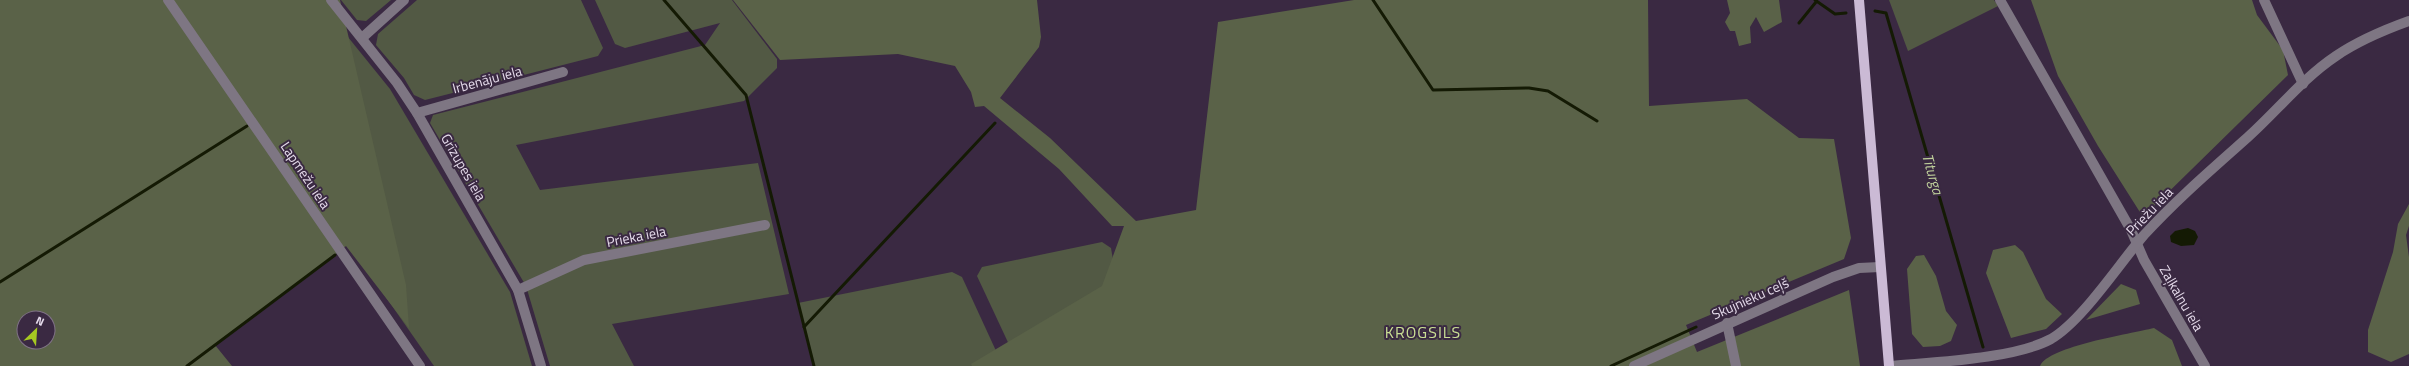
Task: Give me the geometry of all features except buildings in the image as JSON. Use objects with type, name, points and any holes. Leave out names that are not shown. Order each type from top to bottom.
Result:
[{"type":"main road","points":[[1859,0],[1889,366]]},
{"type":"street","name":"Lapmežu iela","points":[[168,0],[420,366]]},
{"type":"street","name":"Grīzupes iela","points":[[331,0],[362,38],[417,113],[518,290],[541,366]]},
{"type":"street","points":[[362,38],[404,0]]},
{"type":"street","name":"Zaļkalnu iela","points":[[2000,0],[2205,366]]},
{"type":"street","points":[[2264,0],[2303,84]]},
{"type":"street","name":"Priežu iela","points":[[1892,366],[2026,349],[2051,339],[2069,326],[2137,244],[2183,196],[2303,84],[2335,56],[2380,32],[2409,21]]},
{"type":"street","name":"Irbenāju iela","points":[[417,113],[563,72]]},
{"type":"street","name":"Prieka iela","points":[[518,290],[584,260],[765,225]]},
{"type":"street","name":"Skujnieku ceļš","points":[[1634,366],[1727,323],[1844,273],[1880,267]]},
{"type":"street","points":[[1727,323],[1736,366]]},
{"type":"shaded area","points":[[0,0],[340,0],[406,285],[409,328],[346,246],[215,345],[232,366],[0,366]]},
{"type":"shaded area","points":[[318,0],[390,89],[510,292],[532,366],[434,366],[339,230]]},
{"type":"shaded area","points":[[341,0],[391,0],[366,21],[357,20]]},
{"type":"shaded area","points":[[417,0],[581,0],[603,48],[598,56],[425,100],[414,95],[404,78],[376,45],[378,34]]},
{"type":"shaded area","points":[[595,0],[732,0],[777,59],[777,68],[744,101],[516,145],[540,190],[758,163],[789,294],[612,324],[634,366],[550,366],[526,286],[430,123],[433,115],[705,45],[720,23],[625,48],[615,44]]},
{"type":"shaded area","points":[[733,0],[1037,0],[1041,37],[1039,47],[1000,98],[1050,138],[1136,221],[1196,210],[1218,22],[1354,0],[1648,0],[1649,106],[1747,99],[1799,138],[1834,139],[1851,238],[1844,259],[1686,325],[1697,352],[1849,290],[1860,366],[972,366],[971,364],[1102,286],[1124,226],[1112,226],[1059,169],[984,106],[975,107],[971,92],[955,66],[898,54],[780,60]]},
{"type":"shaded area","points":[[1727,0],[1779,0],[1782,22],[1764,32],[1756,17],[1750,27],[1751,43],[1739,46],[1735,31],[1730,31],[1725,22],[1730,13]]},
{"type":"shaded area","points":[[1889,0],[1994,0],[1998,6],[1908,51]]},
{"type":"shaded area","points":[[2031,0],[2252,0],[2257,15],[2283,50],[2288,75],[2143,217],[2098,146],[2058,76]]},
{"type":"shaded area","points":[[2409,204],[2409,226],[2406,235],[2409,257],[2409,354],[2391,362],[2368,352],[2368,330],[2393,252],[2398,224]]},
{"type":"shaded area","points":[[2188,228],[2195,231],[2198,237],[2194,245],[2181,246],[2171,242],[2170,236],[2175,231]]},
{"type":"shaded area","points":[[1102,242],[1111,248],[1131,366],[1019,366],[977,276],[982,267]]},
{"type":"shaded area","points":[[2015,245],[2023,252],[2046,299],[2062,314],[2046,329],[2011,338],[1986,273],[1993,250]]},
{"type":"shaded area","points":[[1924,255],[1936,276],[1946,311],[1957,325],[1951,341],[1940,346],[1923,347],[1912,334],[1907,269],[1916,256]]},
{"type":"shaded area","points":[[952,272],[962,277],[1003,366],[814,366],[798,303]]},
{"type":"shaded area","points":[[2121,284],[2136,290],[2140,304],[2086,320]]},
{"type":"shaded area","points":[[2154,328],[2172,340],[2182,366],[2040,366],[2046,359],[2058,352],[2110,337]]},
{"type":"waterway","points":[[664,0],[746,95],[814,366]]},
{"type":"waterway","points":[[1373,0],[1433,90],[1529,88],[1548,91],[1597,121]]},
{"type":"waterway","name":"Titurga","points":[[1815,0],[1835,14],[1846,13]]},
{"type":"waterway","points":[[1799,23],[1816,2]]},
{"type":"waterway","name":"Titurga","points":[[1875,11],[1886,13],[1983,347]]},
{"type":"waterway","points":[[804,327],[995,123]]},
{"type":"waterway","points":[[0,282],[247,126]]},
{"type":"waterway","points":[[187,366],[335,255]]},
{"type":"waterway","points":[[1611,366],[1696,327]]},
{"type":"district","name":"KROGSILS","points":[[1423,332]]}]
